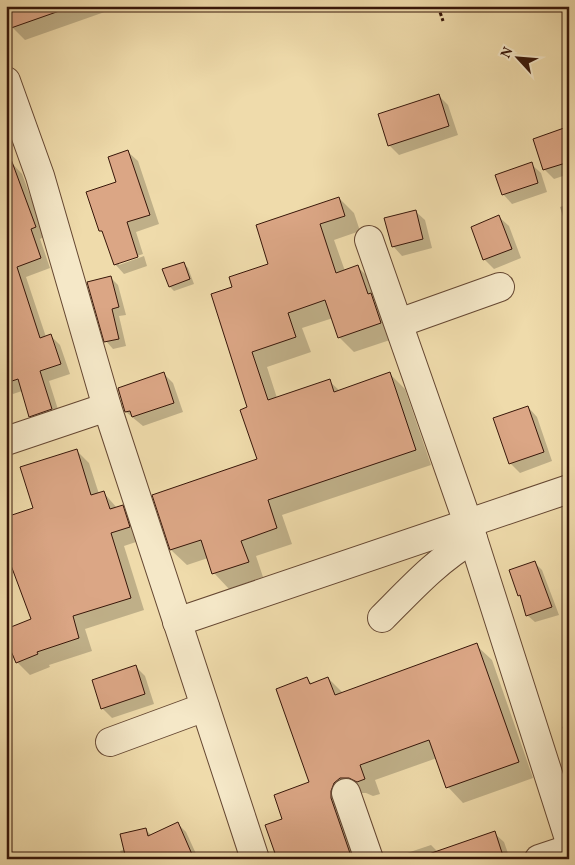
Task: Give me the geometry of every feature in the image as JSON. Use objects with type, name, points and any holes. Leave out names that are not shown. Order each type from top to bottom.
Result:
[{"type":"street","points":[[6,81],[40,176],[107,407],[255,859]]},
{"type":"street","points":[[369,240],[470,531],[569,839]]},
{"type":"street","points":[[399,323],[500,287]]},
{"type":"street","points":[[6,441],[107,407]]},
{"type":"street","points":[[177,622],[470,531],[569,489]]},
{"type":"street","points":[[382,618],[426,574],[453,551],[470,531]]},
{"type":"street","points":[[110,742],[205,707]]},
{"type":"street","points":[[346,793],[369,859]]},
{"type":"street","points":[[539,859],[569,849]]},
{"type":"path","points":[[438,6],[443,21]]},
{"type":"building","points":[[6,6],[64,6],[65,9],[11,28],[6,14]]},
{"type":"building","points":[[439,94],[449,126],[388,146],[378,114]]},
{"type":"building","points":[[564,128],[569,143],[569,162],[543,170],[533,139]]},
{"type":"building","points":[[128,150],[150,215],[127,222],[138,257],[114,265],[102,231],[99,231],[86,192],[116,182],[108,157]]},
{"type":"building","points":[[6,151],[8,151],[36,227],[31,229],[41,258],[17,267],[40,338],[51,334],[61,364],[40,371],[52,409],[29,417],[18,379],[6,383]]},
{"type":"building","points":[[532,162],[538,183],[502,195],[495,175]]},
{"type":"building","points":[[339,197],[345,216],[320,224],[336,273],[358,265],[368,294],[371,293],[381,323],[338,338],[325,300],[288,313],[296,337],[252,352],[268,400],[330,379],[334,392],[390,372],[416,450],[268,500],[277,528],[241,541],[249,562],[212,574],[201,540],[170,550],[152,495],[257,459],[240,410],[247,407],[211,294],[232,287],[229,277],[268,264],[256,225]]},
{"type":"building","points":[[416,210],[423,239],[392,247],[384,218]]},
{"type":"building","points":[[499,215],[512,249],[483,260],[471,227]]},
{"type":"building","points":[[184,262],[190,279],[169,287],[162,269]]},
{"type":"building","points":[[111,276],[119,307],[112,309],[119,339],[104,342],[87,282]]},
{"type":"building","points":[[164,372],[174,403],[132,417],[130,411],[125,412],[118,388]]},
{"type":"building","points":[[528,406],[544,452],[509,464],[493,418]]},
{"type":"building","points":[[77,449],[91,495],[104,491],[110,509],[123,505],[130,527],[111,533],[131,598],[73,616],[79,638],[37,652],[38,654],[16,663],[6,639],[6,629],[31,619],[6,552],[6,517],[33,508],[20,467]]},
{"type":"building","points":[[535,561],[552,607],[526,616],[520,595],[518,596],[509,570]]},
{"type":"building","points":[[477,643],[519,762],[446,788],[429,740],[360,765],[365,779],[357,782],[349,778],[340,778],[334,783],[331,791],[331,798],[352,859],[277,859],[265,825],[282,819],[274,795],[309,782],[276,689],[307,677],[310,684],[328,677],[335,695]]},
{"type":"building","points":[[136,665],[145,694],[101,709],[92,680]]},
{"type":"building","points":[[178,822],[194,859],[126,859],[120,834],[146,828],[148,836]]},
{"type":"building","points":[[495,831],[504,859],[424,859],[423,856]]}]
